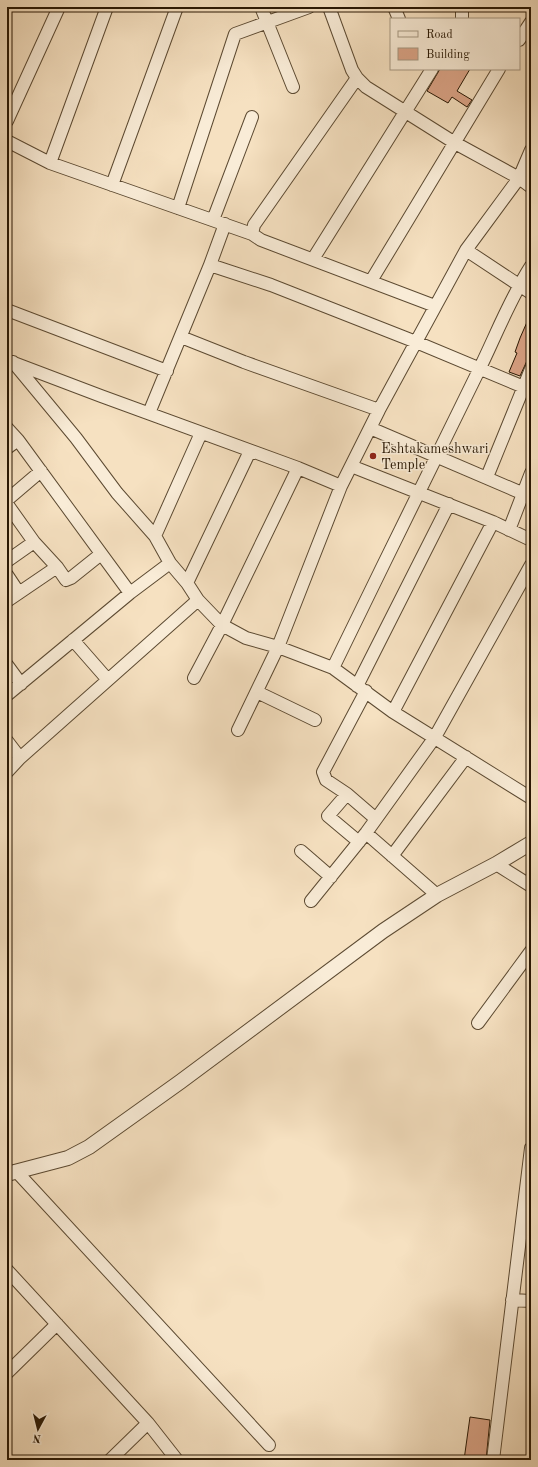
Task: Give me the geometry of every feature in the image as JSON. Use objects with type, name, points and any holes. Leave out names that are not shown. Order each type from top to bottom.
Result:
[{"type":"street","points":[[7,121],[59,7]]},
{"type":"street","points":[[50,163],[107,7]]},
{"type":"street","points":[[112,185],[177,7]]},
{"type":"street","points":[[262,7],[293,87]]},
{"type":"street","points":[[178,208],[235,34],[309,7]]},
{"type":"street","points":[[329,7],[352,70],[357,78],[366,87],[455,143],[519,178],[531,187]]},
{"type":"street","points":[[394,7],[399,18]]},
{"type":"street","points":[[462,7],[462,18]]},
{"type":"street","points":[[520,38],[531,22]]},
{"type":"street","points":[[313,259],[431,70]]},
{"type":"street","points":[[371,281],[498,70]]},
{"type":"street","points":[[252,234],[254,225],[357,78]]},
{"type":"street","points":[[149,414],[210,265],[219,222],[252,117]]},
{"type":"street","points":[[7,142],[50,163],[252,234],[260,240],[435,306]]},
{"type":"street","points":[[238,730],[278,647],[341,486],[379,410],[466,250],[519,178],[531,150]]},
{"type":"street","points":[[466,250],[531,292]]},
{"type":"street","points":[[210,265],[271,285],[416,342],[527,388]]},
{"type":"street","points":[[333,668],[519,284],[531,266]]},
{"type":"street","points":[[7,310],[167,371]]},
{"type":"street","points":[[181,337],[244,362],[379,410]]},
{"type":"street","points":[[10,361],[149,414],[298,468],[341,486]]},
{"type":"street","points":[[10,361],[76,438],[117,493],[155,536],[170,563],[187,583],[198,600],[222,625],[246,638],[278,647],[333,668],[393,712],[531,798]]},
{"type":"street","points":[[488,477],[527,388],[531,369]]},
{"type":"street","points":[[7,428],[18,440],[130,592]]},
{"type":"street","points":[[370,428],[435,457],[488,477],[527,495]]},
{"type":"street","points":[[155,536],[201,433]]},
{"type":"street","points":[[7,448],[18,440]]},
{"type":"street","points":[[187,583],[250,451]]},
{"type":"street","points":[[351,466],[493,522],[531,540]]},
{"type":"street","points":[[194,678],[222,625],[298,468]]},
{"type":"street","points":[[7,500],[41,471]]},
{"type":"street","points":[[509,530],[527,495],[531,473]]},
{"type":"street","points":[[7,504],[34,542],[57,567],[64,578],[69,580],[101,554]]},
{"type":"street","points":[[376,819],[346,794],[326,780],[323,772],[448,504]]},
{"type":"street","points":[[393,712],[493,522]]},
{"type":"street","points":[[7,561],[34,542]]},
{"type":"street","points":[[7,695],[130,592],[170,563]]},
{"type":"street","points":[[311,901],[363,837],[435,737],[531,565]]},
{"type":"street","points":[[7,601],[57,567]]},
{"type":"street","points":[[7,575],[19,593]]},
{"type":"street","points":[[7,772],[20,758],[198,600]]},
{"type":"street","points":[[73,640],[108,680]]},
{"type":"street","points":[[7,665],[21,684]]},
{"type":"street","points":[[257,692],[315,720]]},
{"type":"street","points":[[7,741],[20,758]]},
{"type":"street","points":[[392,856],[466,757]]},
{"type":"street","points":[[346,794],[328,814],[328,816],[392,856],[437,896]]},
{"type":"street","points":[[268,1445],[11,1173],[68,1158],[89,1147],[180,1082],[383,931],[437,896],[531,843]]},
{"type":"street","points":[[301,851],[331,877]]},
{"type":"street","points":[[496,864],[531,886]]},
{"type":"street","points":[[478,1023],[531,951]]},
{"type":"street","points":[[493,1460],[531,1148]]},
{"type":"street","points":[[7,1270],[148,1423],[177,1460]]},
{"type":"street","points":[[512,1300],[531,1302]]},
{"type":"street","points":[[7,1373],[57,1324]]},
{"type":"street","points":[[110,1460],[148,1423]]},
{"type":"building","points":[[439,70],[469,70],[457,91],[472,100],[467,107],[452,97],[448,103],[427,91]]},
{"type":"building","points":[[531,313],[531,352],[520,376],[509,372],[517,353],[515,352],[520,338]]},
{"type":"building","points":[[470,1417],[490,1420],[486,1460],[464,1460]]},
{"type":"place","name":"Eshtakameshwari Temple","points":[[373,456]]}]
